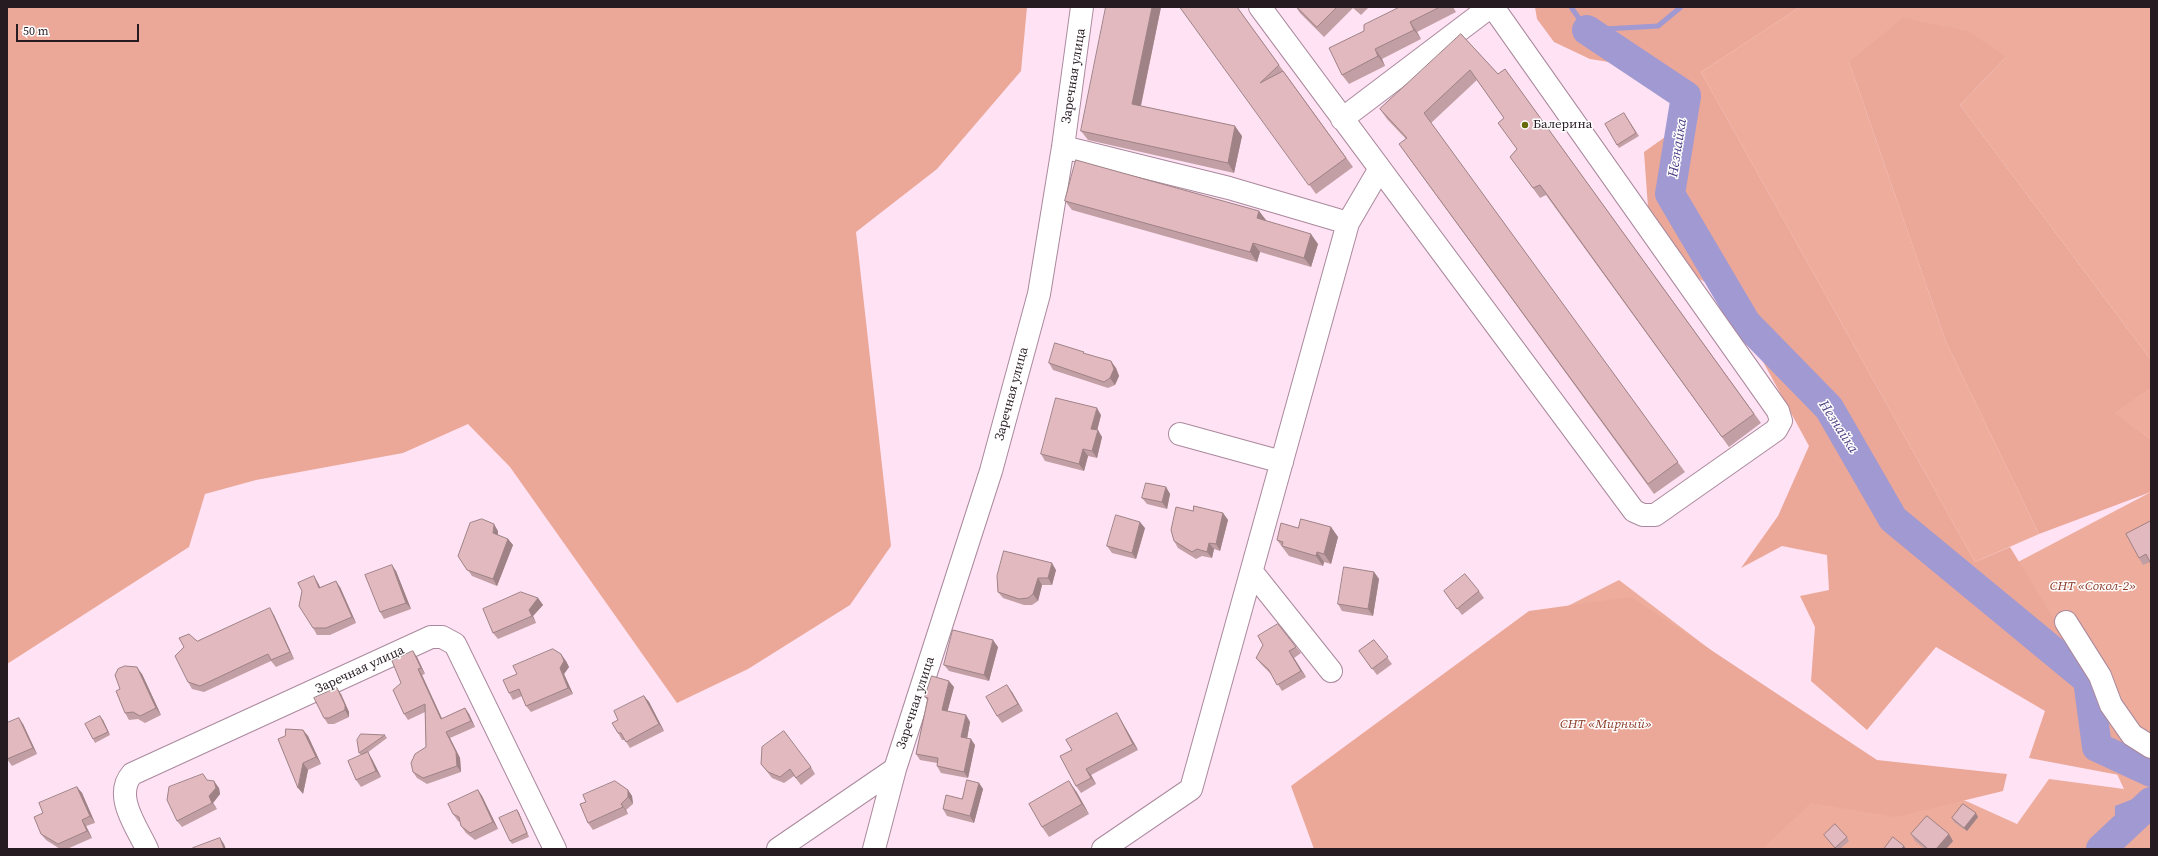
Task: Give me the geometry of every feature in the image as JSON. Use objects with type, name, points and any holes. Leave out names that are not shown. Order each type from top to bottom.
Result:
[{"type":"street","name":"Заречная улица","points":[[874,849],[895,769],[993,464],[1039,294],[1063,147],[1082,7]]},
{"type":"street","points":[[1260,7],[1342,119],[1634,511],[1643,514],[1655,514],[1776,430],[1781,421],[1778,411],[1491,7],[1342,119]]},
{"type":"street","points":[[1063,147],[1229,188],[1348,223]]},
{"type":"street","points":[[1103,849],[1191,789],[1348,223],[1380,170]]},
{"type":"street","points":[[1180,434],[1282,462]]},
{"type":"street","points":[[1252,572],[1332,671]]},
{"type":"street","points":[[2066,622],[2100,676],[2111,705],[2132,735],[2151,747]]},
{"type":"street","name":"Заречная улица","points":[[147,849],[125,802],[124,790],[126,781],[132,774],[431,637],[442,636],[455,644],[555,849]]},
{"type":"street","points":[[778,849],[895,769]]},
{"type":"green space","points":[[7,7],[1027,7],[1021,71],[937,169],[856,232],[891,546],[850,605],[748,669],[677,703],[510,467],[468,424],[403,453],[256,480],[205,494],[189,547],[7,664]]},
{"type":"green space","points":[[1535,7],[1800,7],[1701,72],[1975,562],[2010,547],[2081,664],[2111,730],[2151,753],[2151,781],[2029,758],[2045,711],[1936,647],[1867,730],[1811,681],[1815,627],[1800,596],[1829,590],[1827,555],[1782,546],[1741,568],[1778,516],[1809,446],[1725,292],[1678,268],[1649,221],[1644,152],[1693,117],[1627,65],[1590,59],[1554,42],[1537,19]]},
{"type":"green space","points":[[1800,7],[2151,7],[2151,360],[1960,105],[2006,57],[1849,62],[1946,342],[2039,534],[1975,562],[1701,72]]},
{"type":"green space","points":[[1903,18],[1968,31],[2006,57],[1960,105],[2151,360],[2151,389],[2114,413],[2151,439],[2151,492],[2039,534],[1946,342],[1849,62]]},
{"type":"green space","points":[[2151,389],[2151,439],[2113,413]]},
{"type":"green space","name":"СНТ «Мирный»","points":[[2151,492],[2151,849],[1321,849],[1493,644],[1619,580],[1864,767],[1966,801],[2017,824],[2049,779],[2124,789],[2018,562]]},
{"type":"green space","name":"СНТ «Мирный»","points":[[1631,597],[1877,760],[2007,774],[2003,791],[1896,817],[1811,803],[1762,849],[1314,849],[1291,786],[1529,611]]},
{"type":"shaded area","points":[[2151,792],[2151,820],[2143,820],[2131,824],[2122,830],[2107,846],[2100,840],[2106,832],[2115,825],[2115,806]]},
{"type":"building","points":[[1106,7],[1152,7],[1132,104],[1235,126],[1228,163],[1081,131]]},
{"type":"building","points":[[1180,7],[1237,7],[1279,65],[1260,83],[1283,71],[1346,158],[1309,185]]},
{"type":"building","points":[[1297,7],[1337,7],[1317,27]]},
{"type":"building","points":[[1400,7],[1440,7],[1410,22],[1414,30],[1375,49],[1378,56],[1342,75],[1329,48],[1364,31],[1364,25]]},
{"type":"building","points":[[1461,34],[1498,74],[1505,69],[1754,414],[1722,437],[1540,185],[1533,188],[1510,157],[1517,149],[1498,123],[1504,118],[1470,70],[1424,113],[1678,462],[1648,484],[1399,144],[1407,138],[1380,109]]},
{"type":"building","points":[[1624,113],[1636,133],[1617,145],[1605,124]]},
{"type":"building","points":[[1076,160],[1259,211],[1257,218],[1311,234],[1304,258],[1253,243],[1250,252],[1065,201]]},
{"type":"building","points":[[1055,343],[1111,361],[1114,369],[1110,378],[1104,382],[1049,363]]},
{"type":"building","points":[[1056,398],[1097,408],[1091,429],[1098,430],[1092,451],[1083,449],[1079,464],[1041,454]]},
{"type":"building","points":[[1146,483],[1166,487],[1162,502],[1142,498]]},
{"type":"building","points":[[1194,506],[1223,513],[1216,544],[1209,543],[1207,552],[1197,549],[1192,552],[1174,541],[1171,530],[1176,507],[1193,511]]},
{"type":"building","points":[[1116,515],[1140,522],[1132,553],[1107,546]]},
{"type":"building","points":[[482,519],[494,524],[493,533],[508,539],[493,579],[467,570],[458,556],[470,523]]},
{"type":"building","points":[[1301,519],[1331,527],[1324,554],[1317,552],[1316,556],[1282,546],[1283,542],[1277,540],[1281,523],[1298,528]]},
{"type":"building","points":[[2151,521],[2151,564],[2146,554],[2139,558],[2126,534]]},
{"type":"building","points":[[1004,551],[1052,563],[1048,578],[1038,578],[1033,594],[1028,598],[1019,599],[998,592],[997,576]]},
{"type":"building","points":[[392,565],[406,603],[380,612],[365,575]]},
{"type":"building","points":[[1344,567],[1374,572],[1368,609],[1338,604]]},
{"type":"building","points":[[1465,574],[1479,591],[1457,609],[1444,591]]},
{"type":"building","points":[[314,576],[319,588],[336,581],[352,617],[326,628],[313,628],[299,606],[302,591],[298,583]]},
{"type":"building","points":[[521,592],[538,598],[529,610],[532,616],[493,633],[483,609]]},
{"type":"building","points":[[270,608],[290,652],[271,660],[268,654],[200,686],[188,682],[175,656],[184,647],[179,638],[189,634],[197,641]]},
{"type":"building","points":[[1278,624],[1296,647],[1289,651],[1301,671],[1277,685],[1269,670],[1256,658],[1263,645],[1258,636]]},
{"type":"building","points":[[953,630],[993,640],[984,675],[944,665]]},
{"type":"building","points":[[1374,640],[1388,657],[1372,669],[1359,651]]},
{"type":"building","points":[[553,649],[561,654],[564,661],[560,668],[568,688],[526,706],[519,689],[509,693],[503,680],[517,674],[513,666]]},
{"type":"building","points":[[413,651],[421,668],[418,669],[441,719],[465,708],[471,721],[446,732],[456,752],[457,766],[423,778],[413,772],[411,763],[415,754],[426,747],[425,704],[404,714],[393,690],[401,683],[392,661]]},
{"type":"building","points":[[125,666],[137,667],[156,708],[140,716],[133,712],[125,713],[116,691],[120,689],[115,675],[118,669]]},
{"type":"building","points":[[932,676],[949,681],[942,710],[966,715],[961,737],[971,739],[964,772],[937,766],[938,758],[916,754],[928,698],[925,697]]},
{"type":"building","points":[[1007,685],[1018,704],[997,716],[986,697]]},
{"type":"building","points":[[337,688],[345,705],[345,710],[329,718],[324,718],[314,698]]},
{"type":"building","points":[[644,696],[659,724],[626,742],[621,733],[618,733],[612,723],[618,720],[614,711]]},
{"type":"building","points":[[1117,713],[1133,744],[1086,769],[1091,778],[1076,786],[1060,756],[1072,750],[1066,740]]},
{"type":"building","points":[[100,716],[108,732],[93,739],[85,724]]},
{"type":"building","points":[[19,718],[33,748],[7,759],[7,723]]},
{"type":"building","points":[[286,729],[303,730],[316,757],[303,763],[298,788],[278,739],[285,736]]},
{"type":"building","points":[[784,731],[811,767],[796,778],[790,769],[780,777],[768,772],[761,764],[762,747]]},
{"type":"building","points":[[361,734],[385,735],[359,753],[357,740]]},
{"type":"building","points":[[368,752],[376,771],[356,780],[348,761]]},
{"type":"building","points":[[203,774],[207,780],[214,781],[216,788],[209,796],[212,803],[177,821],[167,800],[169,787]]},
{"type":"building","points":[[967,780],[979,783],[970,816],[943,809],[946,795],[962,799]]},
{"type":"building","points":[[615,781],[628,790],[628,797],[621,804],[623,807],[588,823],[580,804],[586,802],[583,795]]},
{"type":"building","points":[[1069,781],[1082,804],[1042,827],[1029,804]]},
{"type":"building","points":[[77,787],[90,816],[82,820],[87,831],[58,844],[41,834],[34,817],[43,813],[39,803]]},
{"type":"building","points":[[478,790],[493,822],[470,833],[461,826],[459,817],[453,814],[448,804]]},
{"type":"building","points":[[1963,804],[1976,813],[1964,828],[1952,818]]},
{"type":"building","points":[[517,810],[527,833],[510,841],[499,818]]},
{"type":"building","points":[[1927,816],[1949,834],[1936,849],[1928,849],[1911,834]]},
{"type":"building","points":[[1835,824],[1847,837],[1835,848],[1824,835]]},
{"type":"building","points":[[1893,837],[1904,846],[1901,849],[1884,849]]},
{"type":"building","points":[[220,838],[224,849],[193,848]]},
{"type":"waterway","points":[[1571,7],[1587,30],[1658,26],[1681,7]]},
{"type":"waterway","name":"Незнайка","points":[[1587,30],[1686,96],[1670,194],[1746,323],[1829,408],[1893,519],[2088,680],[2097,747],[2151,772]]},
{"type":"waterway","name":"Незнайка","points":[[2101,849],[2151,802]]},
{"type":"place","name":"Балерина","points":[[1525,125]]},
{"type":"park label","name":"СНТ «Сокол-2»","points":[[2093,587]]}]
